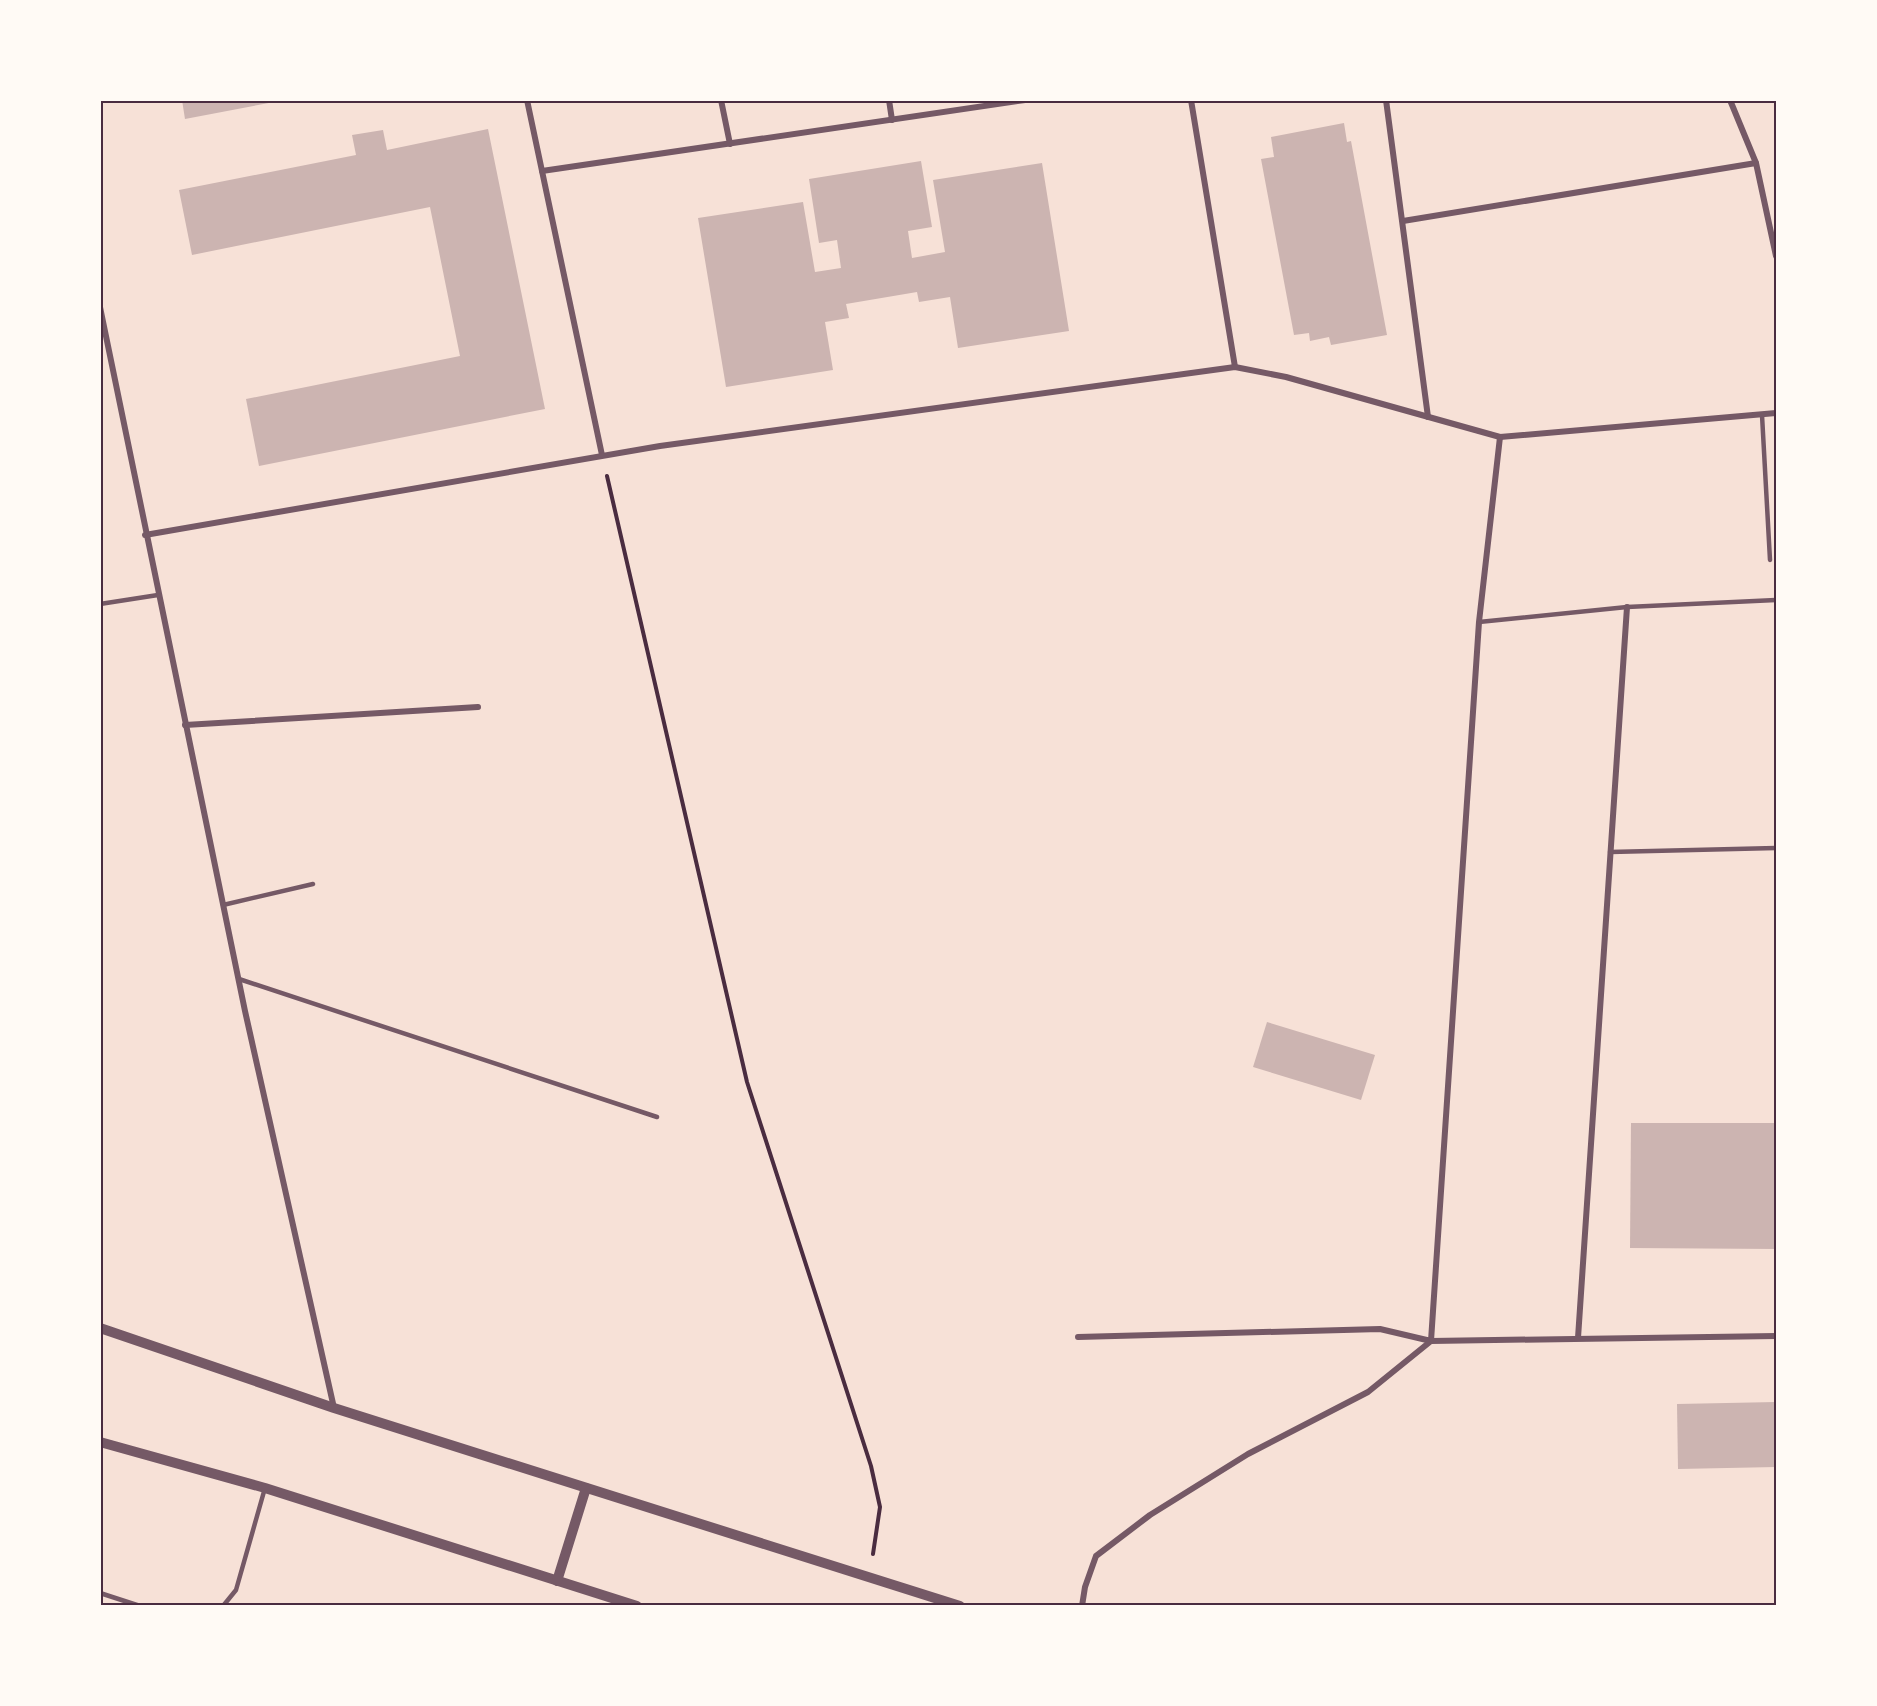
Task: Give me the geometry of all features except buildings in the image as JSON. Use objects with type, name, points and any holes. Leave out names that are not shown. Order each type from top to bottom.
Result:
[{"type":"street","points":[[527,100],[602,455]]},
{"type":"street","points":[[721,100],[730,144]]},
{"type":"street","points":[[889,100],[892,120]]},
{"type":"street","points":[[542,171],[1024,100]]},
{"type":"street","points":[[1191,100],[1235,368]]},
{"type":"street","points":[[1386,100],[1428,417]]},
{"type":"street","points":[[1730,100],[1756,163],[1776,256]]},
{"type":"street","points":[[1403,221],[1756,163]]},
{"type":"street","points":[[100,307],[223,906],[334,1408]]},
{"type":"street","points":[[146,535],[602,455],[1235,368],[1286,377],[1500,437],[1776,413]]},
{"type":"street","points":[[1082,1605],[1085,1587],[1096,1556],[1123,1535],[1150,1515],[1248,1454],[1368,1392],[1431,1341],[1479,622],[1500,437]]},
{"type":"street","points":[[1578,1338],[1627,608]]},
{"type":"street","points":[[185,725],[478,707]]},
{"type":"street","points":[[100,1328],[334,1408],[960,1605]]},
{"type":"street","points":[[1078,1337],[1380,1329],[1431,1341],[1776,1336]]},
{"type":"street","points":[[100,1442],[265,1488],[637,1605]]},
{"type":"street","points":[[557,1581],[586,1488]]},
{"type":"lane","points":[[1762,414],[1770,560]]},
{"type":"lane","points":[[100,604],[158,595]]},
{"type":"lane","points":[[1479,622],[1627,608],[1776,600]]},
{"type":"lane","points":[[1610,852],[1776,848]]},
{"type":"lane","points":[[223,906],[313,884]]},
{"type":"lane","points":[[239,979],[657,1117]]},
{"type":"lane","points":[[223,1605],[236,1590],[265,1488]]},
{"type":"lane","points":[[100,1593],[140,1605]]},
{"type":"path","points":[[602,455],[687,813],[747,1082],[871,1466],[880,1507],[870,1577]]}]
